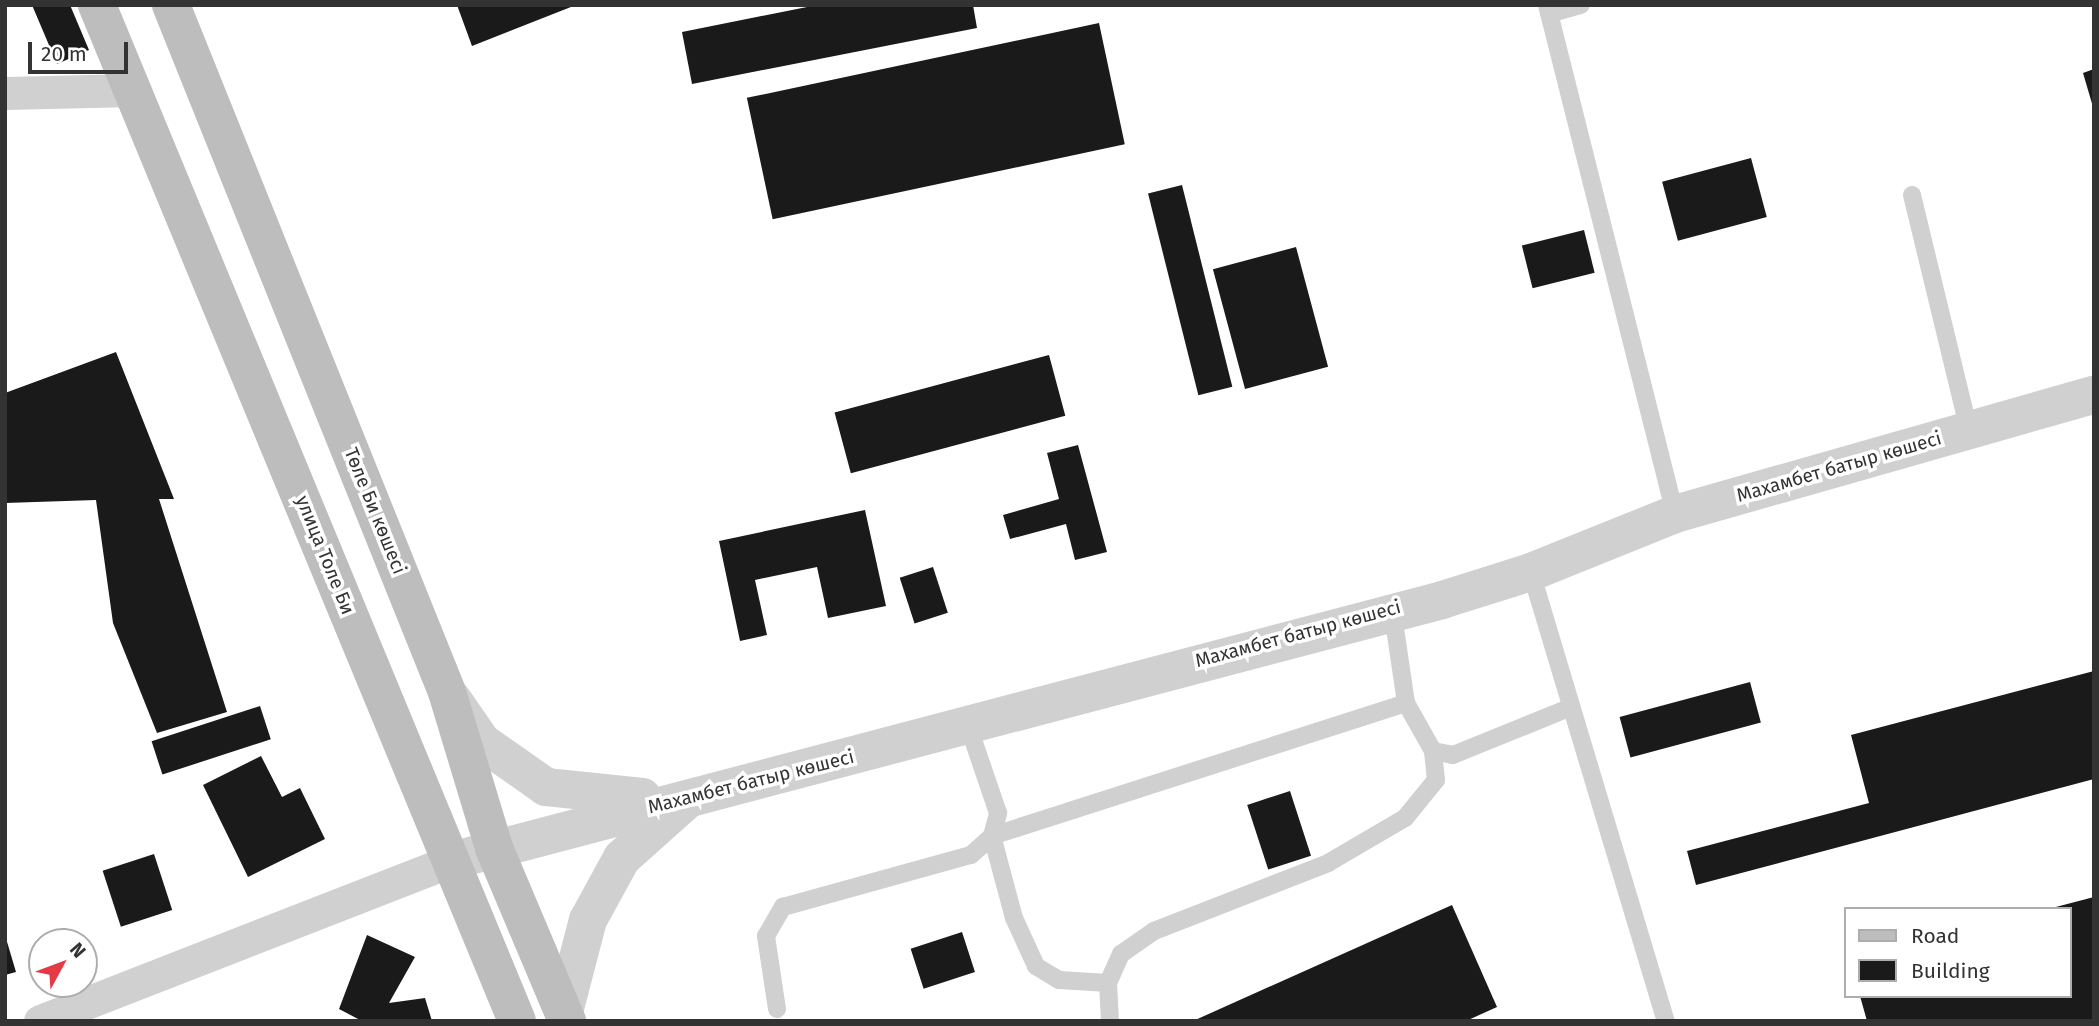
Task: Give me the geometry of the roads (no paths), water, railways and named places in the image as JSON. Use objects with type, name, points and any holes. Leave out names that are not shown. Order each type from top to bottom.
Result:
[{"type":"main road","name":"улица Толе Би","points":[[97,5],[517,1021]]},
{"type":"main road","name":"Төле Би көшесі","points":[[171,5],[447,692],[494,848],[565,1017]]},
{"type":"street","points":[[5,93],[133,90]]},
{"type":"street","name":"Махамбет батыр көшесі","points":[[451,861],[1531,572],[1675,514],[2094,395]]},
{"type":"street","points":[[447,692],[482,742],[546,787],[608,797],[690,797]]},
{"type":"street","points":[[565,1017],[588,920],[622,858],[690,797]]},
{"type":"street","points":[[40,1021],[451,861]]},
{"type":"lane","points":[[1581,5],[1548,10],[1675,514]]},
{"type":"lane","points":[[1912,195],[1969,430]]},
{"type":"lane","points":[[1531,572],[1666,1021]]},
{"type":"lane","points":[[1110,1021],[1108,983],[1121,954],[1154,931],[1328,863],[1405,818],[1436,780],[1433,751],[1406,703],[1392,608]]},
{"type":"lane","points":[[777,1009],[766,936],[783,907],[971,855],[992,836],[1406,703]]},
{"type":"lane","points":[[1433,751],[1453,755],[1571,707]]},
{"type":"lane","points":[[967,722],[998,813],[992,836],[1014,918],[1036,966],[1059,980],[1108,983]]}]
